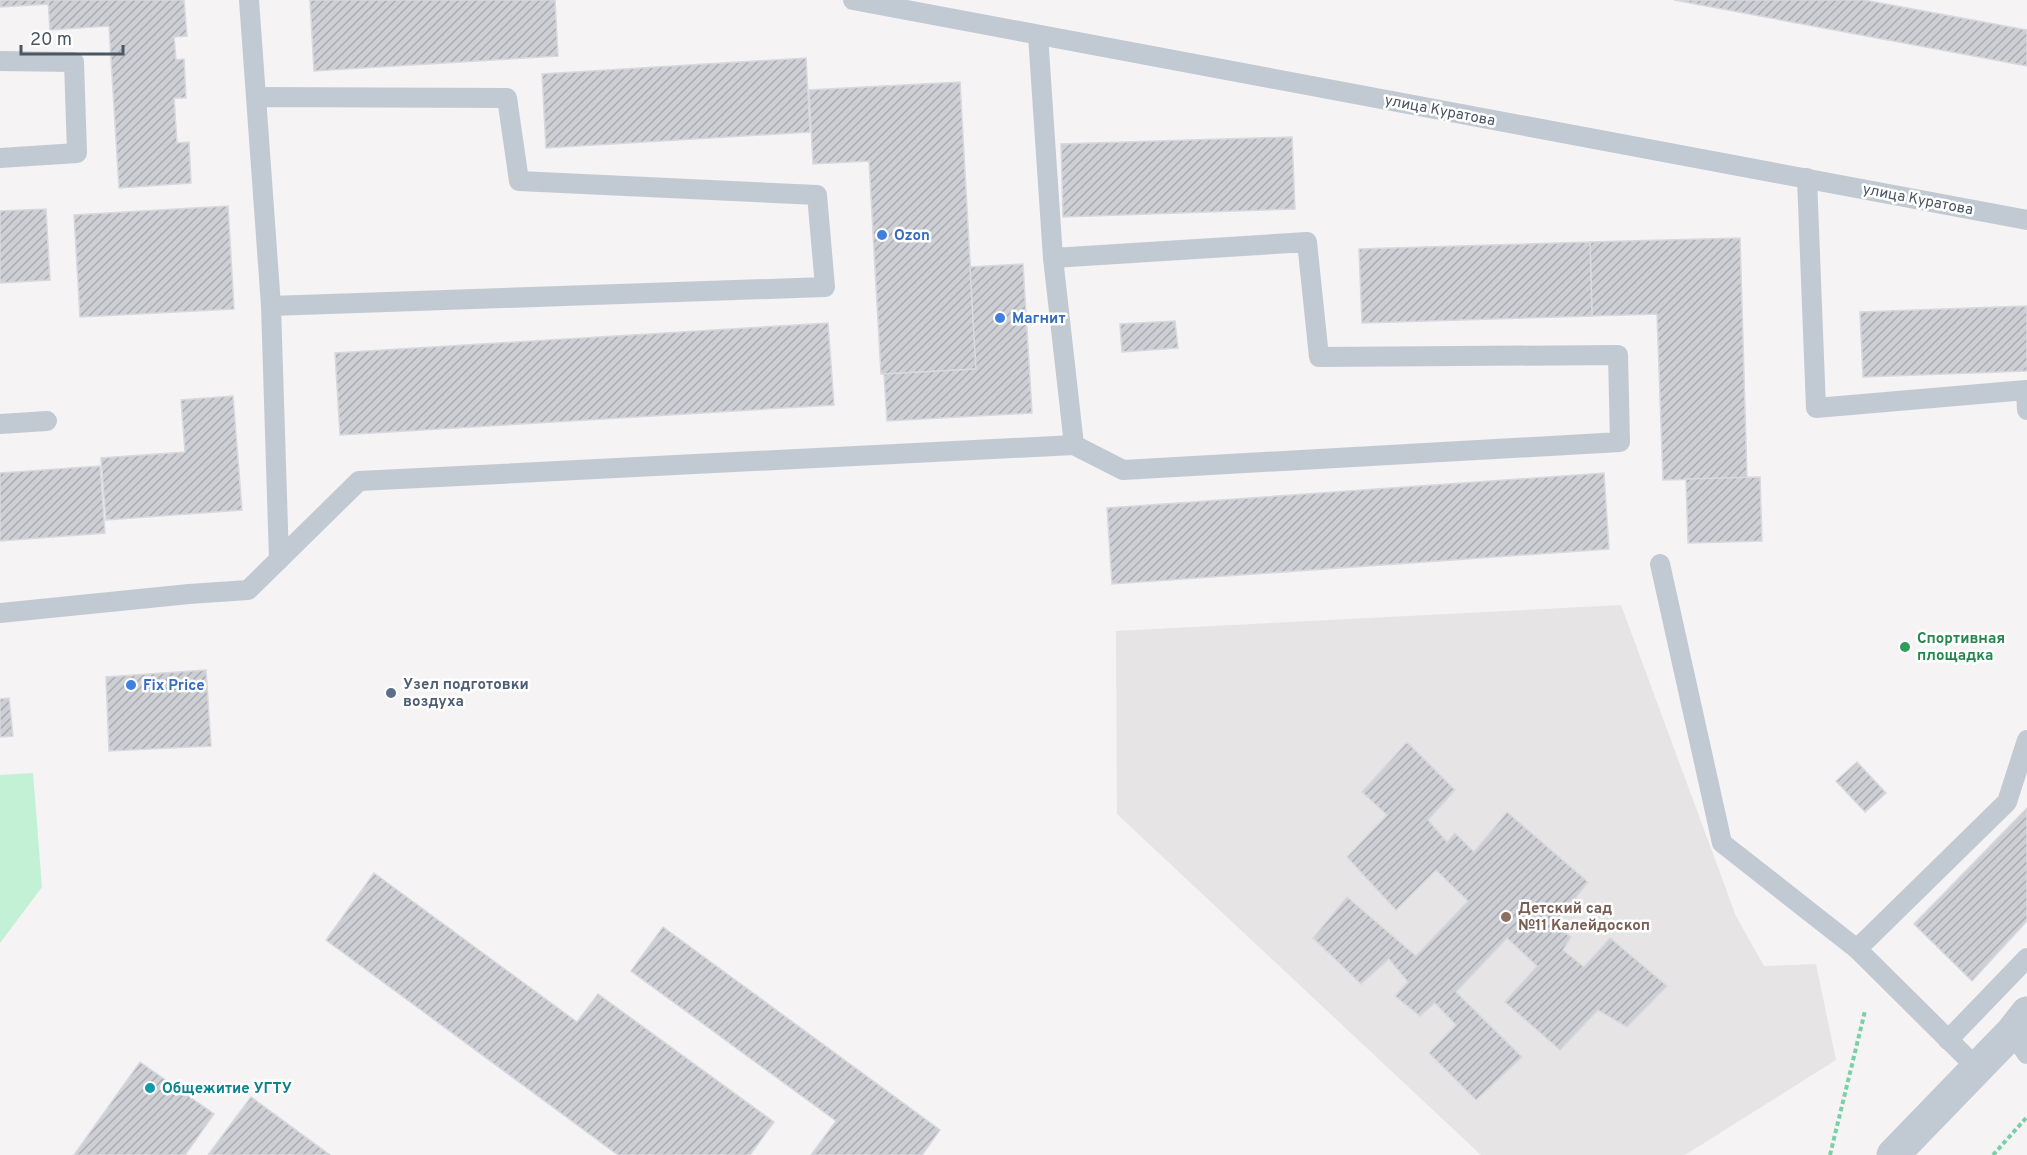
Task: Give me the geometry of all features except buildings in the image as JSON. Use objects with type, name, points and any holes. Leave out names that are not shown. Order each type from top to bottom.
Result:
[{"type":"street","points":[[1893,1155],[1977,1068],[2023,1035]]},
{"type":"lane","points":[[249,0],[271,306],[279,560]]},
{"type":"lane","name":"улица Куратова","points":[[853,0],[2027,220]]},
{"type":"lane","points":[[1038,34],[1053,258],[1074,445]]},
{"type":"lane","points":[[0,61],[74,62],[77,153],[0,158]]},
{"type":"lane","points":[[256,97],[507,98],[519,181],[817,195],[825,287],[271,306]]},
{"type":"lane","points":[[1807,178],[1816,408],[2026,390],[2027,410]]},
{"type":"lane","points":[[0,613],[248,590],[359,481],[1074,445],[1123,470],[1620,442],[1618,355],[1319,357],[1307,242],[1053,258]]},
{"type":"lane","points":[[0,424],[47,421]]},
{"type":"lane","points":[[1660,564],[1722,843],[1857,949],[1977,1068]]},
{"type":"lane","points":[[1857,949],[2007,802],[2027,740]]},
{"type":"lane","points":[[1948,1040],[2027,958]]},
{"type":"path","points":[[1830,1155],[1865,1011]]},
{"type":"path","points":[[1994,1155],[2027,1117]]},
{"type":"shaded area","points":[[1621,605],[1736,916],[1764,966],[1816,964],[1836,1060],[1685,1155],[1481,1155],[1117,814],[1116,631]]},
{"type":"green space","points":[[33,773],[42,887],[0,943],[0,775]]},
{"type":"place","name":"Ozon","points":[[882,235]]},
{"type":"place","name":"Магнит","points":[[1000,318]]},
{"type":"place","name":"Спортивная площадка","points":[[1905,647]]},
{"type":"place","name":"Fix Price","points":[[131,685]]},
{"type":"place","name":"Узел подготовки воздуха","points":[[391,693]]},
{"type":"place","name":"Детский сад №11 Калейдоскоп","points":[[1506,917]]},
{"type":"place","name":"Общежитие УГТУ","points":[[150,1088]]}]
